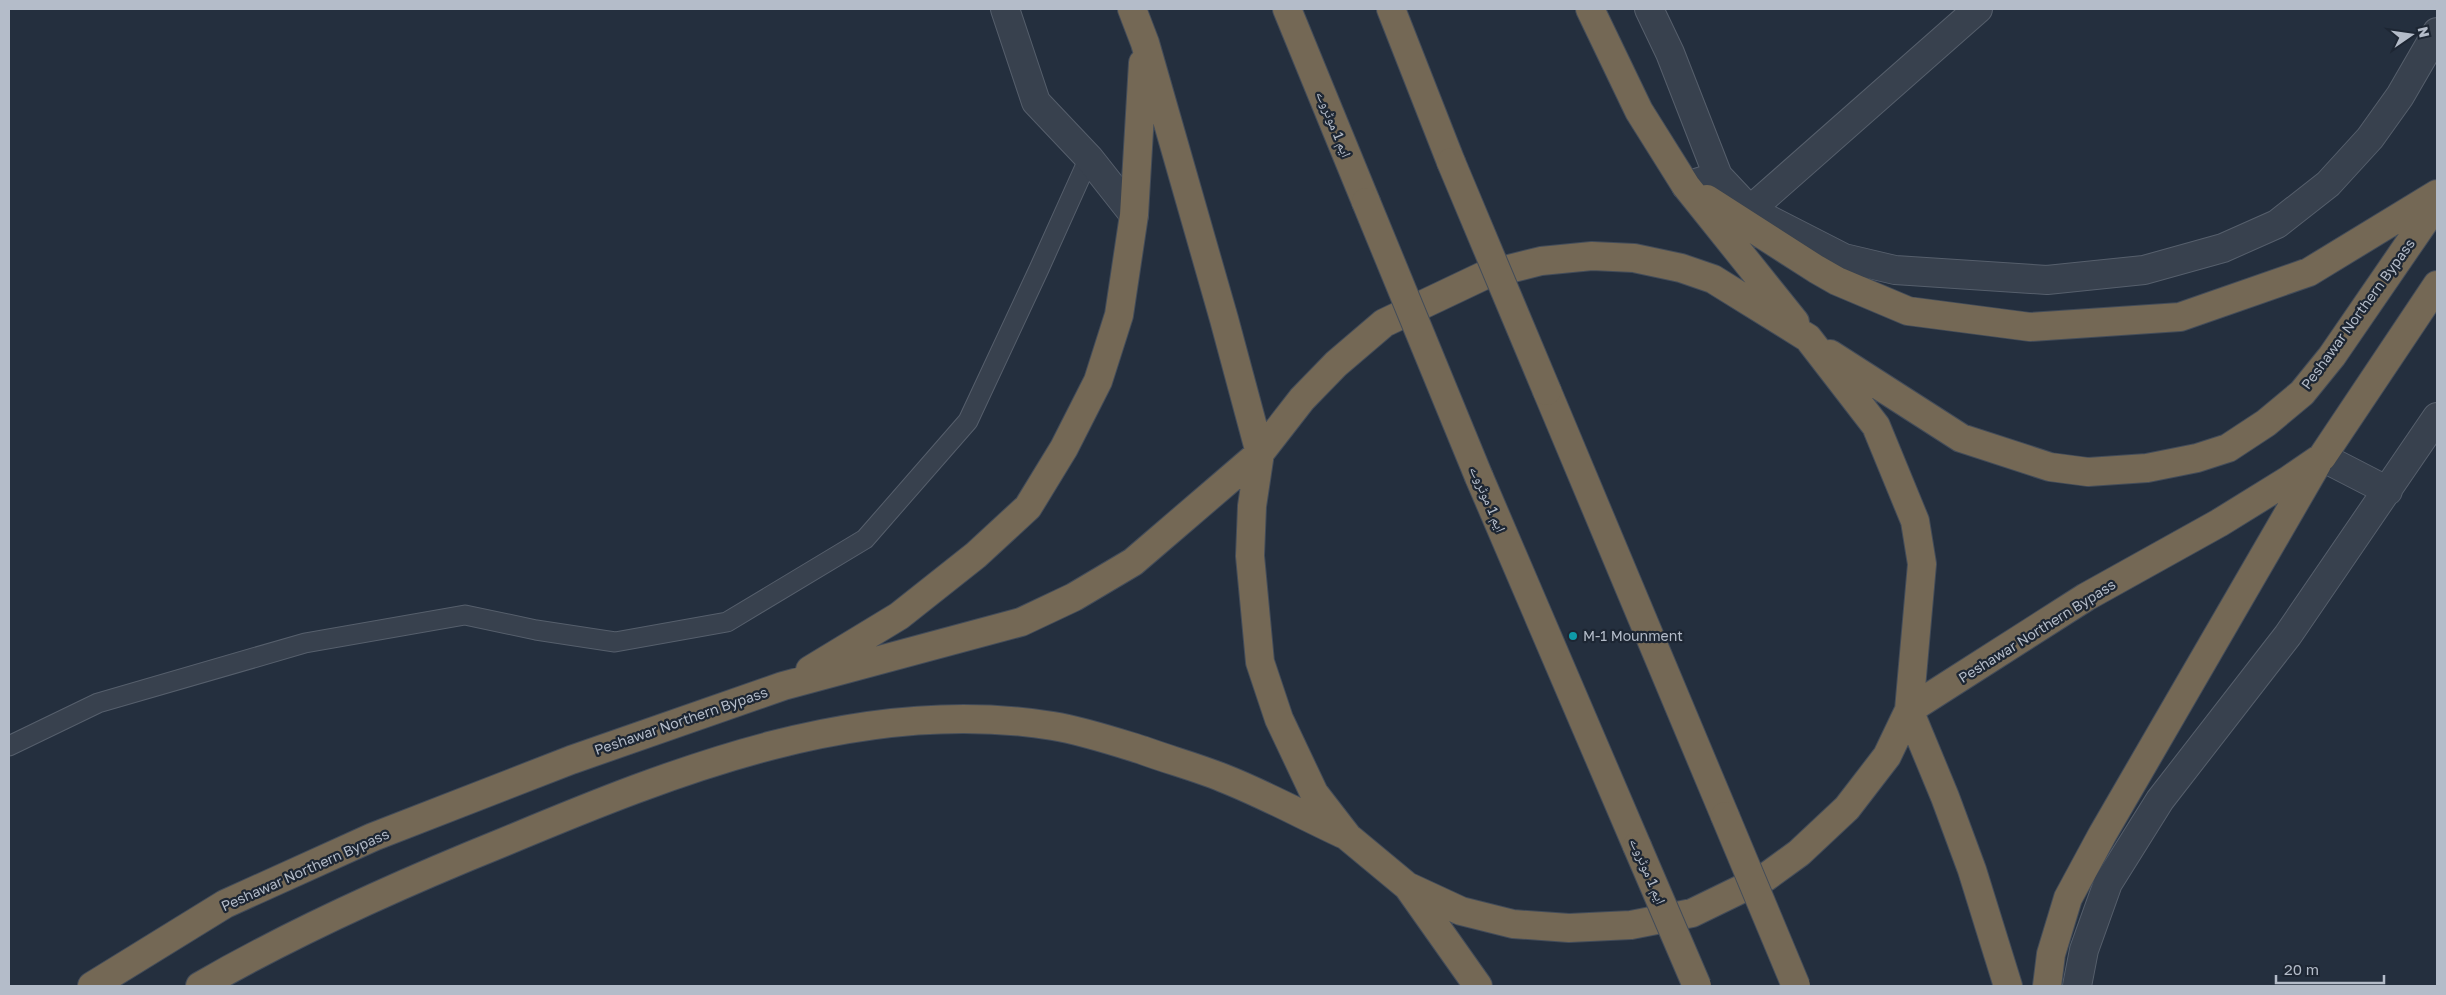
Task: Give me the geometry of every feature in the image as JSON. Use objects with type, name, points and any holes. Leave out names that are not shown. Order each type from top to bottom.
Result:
[{"type":"highway","points":[[1132,9],[1145,43],[1224,319],[1260,453],[1252,506],[1250,556],[1260,662],[1279,719],[1314,793],[1348,837],[1407,886],[1461,911],[1513,924],[1569,928],[1631,924],[1692,914],[1766,878],[1799,853],[1840,815],[1887,756],[1909,710],[1922,564],[1915,521],[1876,426],[1686,186],[1639,111],[1590,9]]},
{"type":"highway","name":"ایم 1 موٹروے","points":[[1287,9],[1479,478],[1697,986]]},
{"type":"highway","points":[[1391,9],[1451,162],[1796,986]]},
{"type":"highway","points":[[783,686],[899,616],[976,555],[1028,507],[1064,448],[1098,381],[1119,315],[1134,215],[1145,43]]},
{"type":"highway","points":[[1686,186],[1837,281],[1908,310],[2030,327],[2171,318],[2198,311],[2308,272],[2437,194]]},
{"type":"highway","name":"Peshawar Northern Bypass","points":[[92,986],[225,904],[373,838],[571,760],[783,686],[1021,622],[1074,597],[1133,562],[1260,453],[1302,399],[1336,364],[1384,323],[1485,275],[1541,261],[1592,256],[1634,258],[1681,268],[1713,279],[1808,338],[1861,375],[1960,438],[2050,466],[2088,472],[2147,468],[2197,458],[2228,448],[2266,423],[2302,393],[2332,356],[2437,203]]},
{"type":"highway","name":"Peshawar Northern Bypass","points":[[1909,710],[2086,597],[2219,523],[2287,481],[2322,456],[2437,285]]},
{"type":"highway","points":[[2047,986],[2051,954],[2072,890],[2322,456]]},
{"type":"highway","points":[[1909,710],[1945,797],[1972,870],[2008,986]]},
{"type":"highway","points":[[200,986],[248,958],[398,885],[582,809],[749,751],[860,726],[973,717],[1055,726],[1120,743],[1224,778],[1348,837]]},
{"type":"highway","points":[[1407,886],[1478,986]]},
{"type":"street","points":[[1005,9],[1036,102],[1088,158],[1134,215]]},
{"type":"street","points":[[1649,9],[1670,53],[1718,176],[1750,210],[1844,258],[1895,270],[2047,280],[2144,270],[2223,248],[2277,224],[2328,184],[2370,138],[2400,96],[2437,32]]},
{"type":"street","points":[[1750,210],[1978,9]]},
{"type":"street","points":[[1686,186],[1718,176]]},
{"type":"street","points":[[2077,986],[2084,950],[2108,883],[2160,800],[2288,635],[2437,417]]},
{"type":"street","points":[[2322,456],[2388,491]]},
{"type":"lane","points":[[9,746],[98,703],[315,641],[465,615],[536,630],[615,642],[727,622],[865,539],[968,421],[1088,158]]},
{"type":"place","name":"M-1 Mounment","points":[[1573,636]]}]
